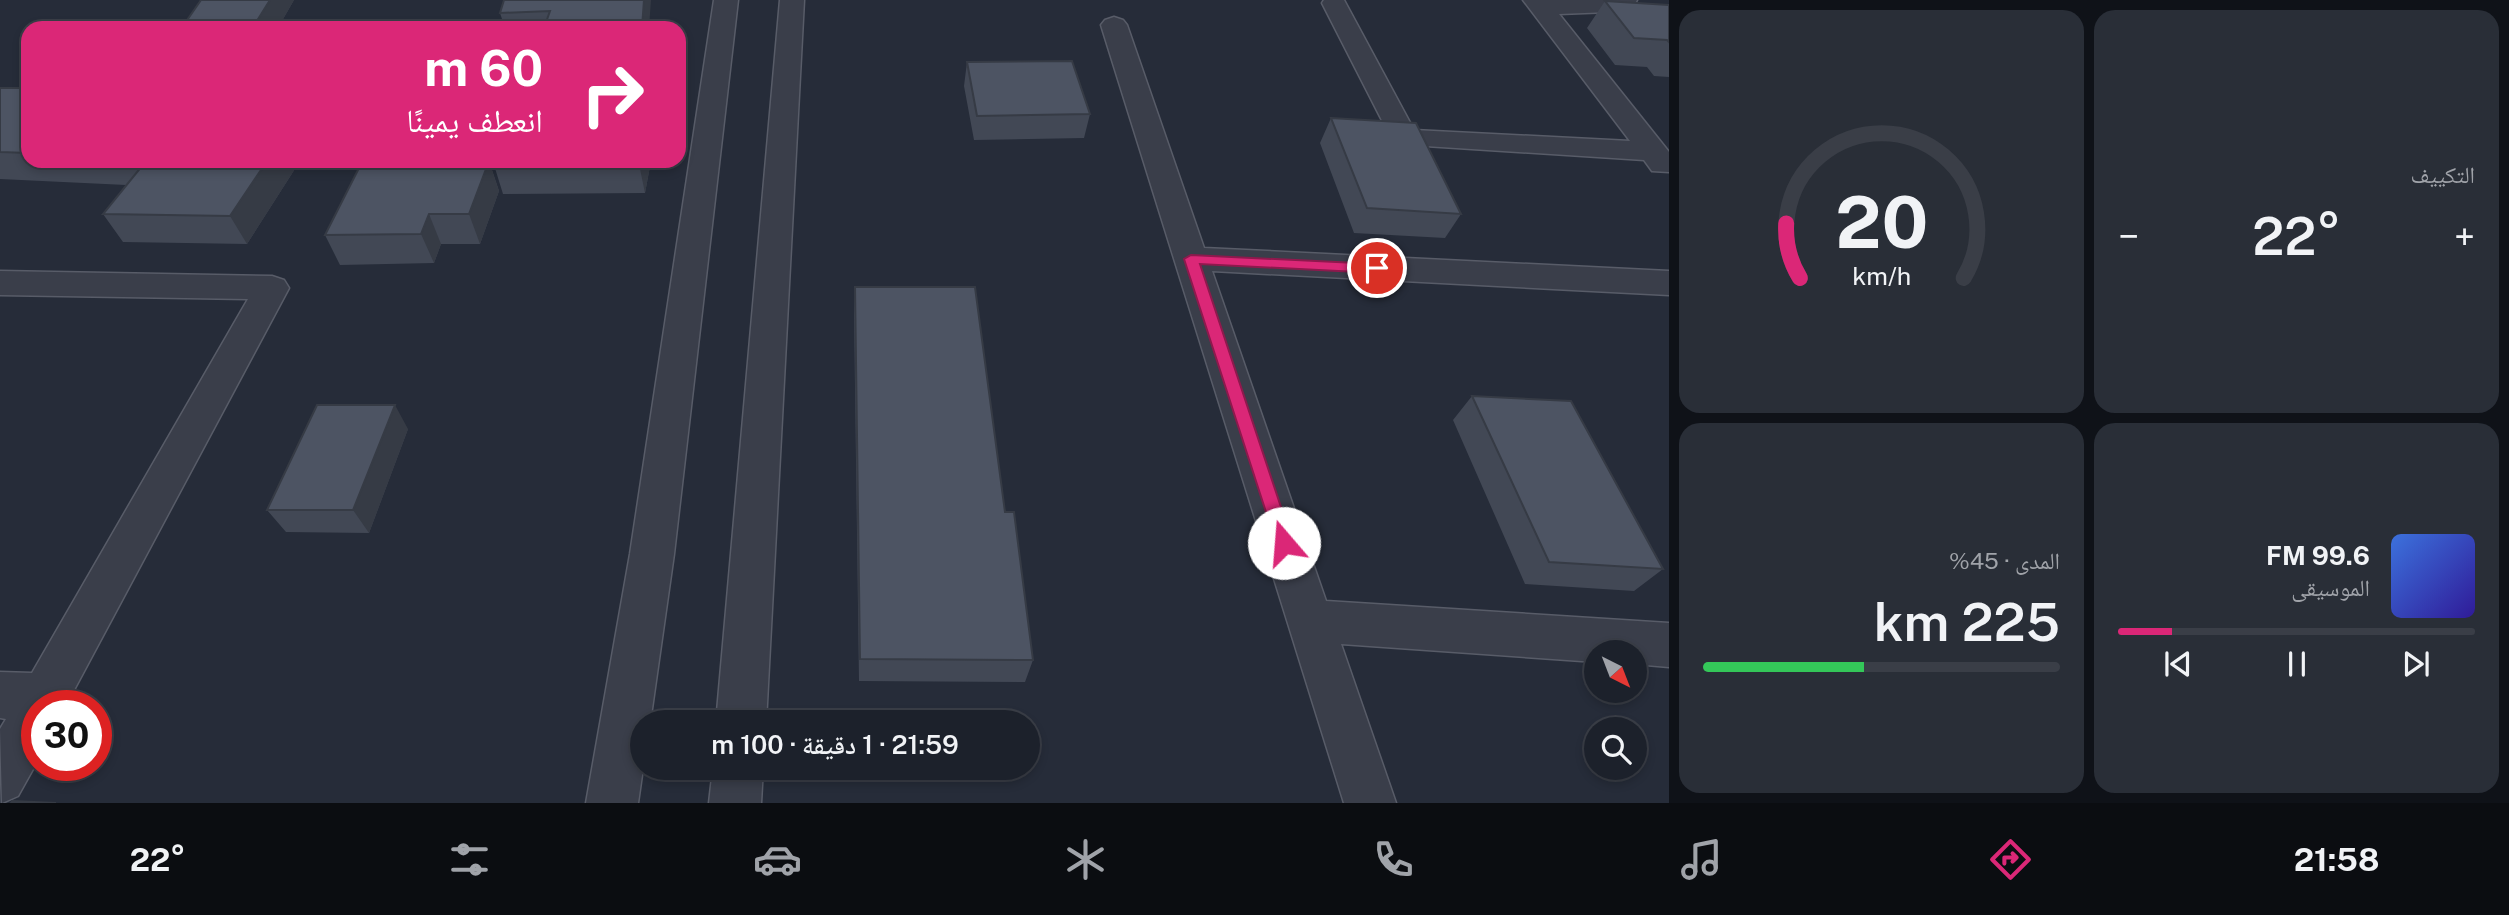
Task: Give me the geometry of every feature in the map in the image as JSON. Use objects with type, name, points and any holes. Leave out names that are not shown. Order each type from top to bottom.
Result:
[{"type":"street","points":[[612,803],[652,554],[726,0]]},
{"type":"street","points":[[742,710],[792,0]]},
{"type":"street","points":[[1538,3],[1610,4],[1626,0]]},
{"type":"street","points":[[1334,3],[1404,138],[1661,161]]},
{"type":"street","points":[[1538,3],[1661,161]]},
{"type":"street","points":[[1114,25],[1370,803]]},
{"type":"street","points":[[1191,259],[1669,282]]},
{"type":"street","points":[[0,283],[272,288],[37,690]]},
{"type":"street","points":[[1310,621],[1669,645]]},
{"type":"street","points":[[0,778],[21,725]]},
{"type":"street","points":[[735,803],[736,780]]},
{"type":"building","points":[[201,0],[270,0],[257,21],[186,21]]},
{"type":"building","points":[[504,0],[644,0],[642,21],[546,21],[550,11],[500,13]]},
{"type":"building","points":[[1605,1],[1669,5],[1669,42],[1634,38]]},
{"type":"building","points":[[1072,61],[1090,114],[977,116],[967,62]]},
{"type":"building","points":[[0,88],[21,88],[21,153],[0,152]]},
{"type":"building","points":[[1331,118],[1416,123],[1461,214],[1367,208]]},
{"type":"building","points":[[140,168],[262,168],[230,216],[103,214]]},
{"type":"building","points":[[359,168],[486,168],[469,214],[429,214],[421,234],[325,235]]},
{"type":"building","points":[[855,287],[975,287],[1005,512],[1014,512],[1033,660],[860,659]]},
{"type":"building","points":[[1472,396],[1571,401],[1663,569],[1549,562]]},
{"type":"building","points":[[317,405],[395,405],[353,510],[267,510]]},
{"type":"building","points":[[12,801],[56,803],[11,803]]},
{"type":"route","points":[[1284,543],[1191,259],[1377,268]]}]
